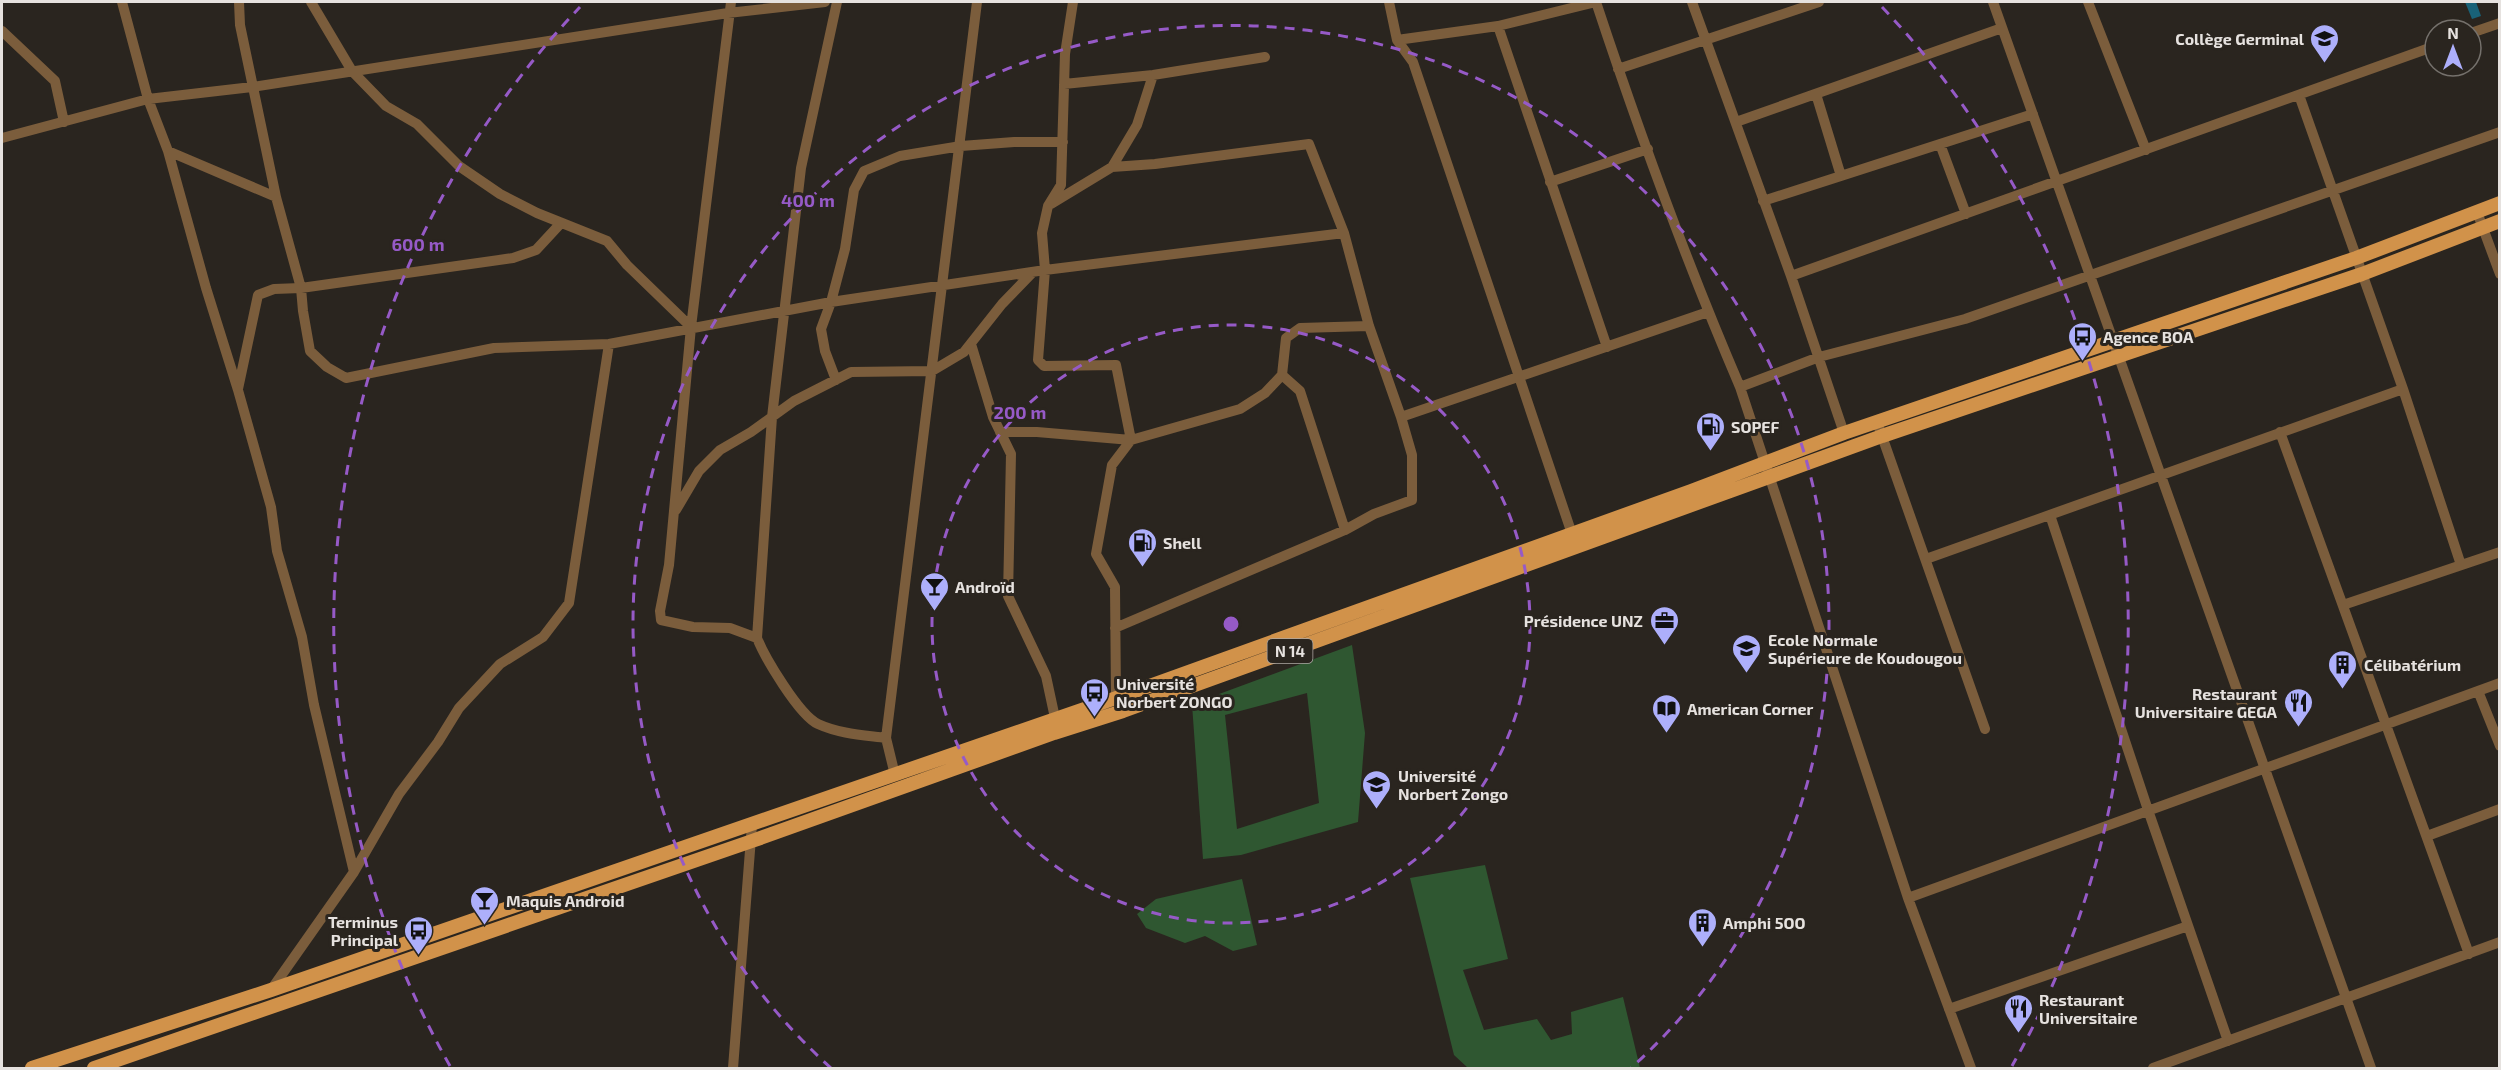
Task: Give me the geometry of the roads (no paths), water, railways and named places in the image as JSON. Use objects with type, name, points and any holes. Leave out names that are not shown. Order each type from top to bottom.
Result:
[{"type":"main road","name":"N 14","points":[[32,1068],[271,990],[1116,698],[1691,491],[1844,433],[2356,258],[2499,203]]},
{"type":"main road","name":"N 14","points":[[94,1068],[1123,711],[1382,618],[1575,545],[1882,436],[2362,274],[2499,221]]},
{"type":"street","points":[[122,2],[148,99],[168,151],[271,507],[277,551],[302,637],[314,705],[354,872]]},
{"type":"street","points":[[239,2],[240,25],[252,87],[276,197],[301,288],[310,351],[327,367],[346,378],[494,348],[609,344],[831,302],[1045,270],[1344,233]]},
{"type":"street","points":[[311,2],[352,71],[386,106],[417,124],[459,166],[500,194],[607,242],[627,265],[691,327]]},
{"type":"street","points":[[2,138],[148,99],[252,87],[730,7],[825,2]]},
{"type":"street","points":[[837,2],[801,168],[772,417],[757,638],[765,658],[790,696],[816,723],[848,734],[886,738]]},
{"type":"street","points":[[895,775],[886,738],[977,2]]},
{"type":"street","points":[[1073,2],[1065,54],[1061,185],[1048,206],[1042,233],[1045,270],[1038,360],[1044,366],[1116,365],[1131,440],[1112,465],[1096,554],[1115,587],[1116,698]]},
{"type":"street","points":[[1389,2],[1397,40],[1413,62],[1572,534]]},
{"type":"street","points":[[1397,40],[1498,26],[1596,2],[1618,69],[1708,312],[1740,387],[1908,898],[1971,1068]]},
{"type":"street","points":[[1692,2],[1791,276],[1844,433]]},
{"type":"street","points":[[1618,69],[1819,2]]},
{"type":"street","points":[[1993,2],[2371,1068]]},
{"type":"street","points":[[2088,2],[2146,150]]},
{"type":"street","points":[[730,7],[691,327],[669,565],[660,611],[661,620],[693,627],[730,628],[757,638]]},
{"type":"street","points":[[2483,29],[2499,23]]},
{"type":"street","points":[[1498,26],[1607,347]]},
{"type":"street","points":[[1736,122],[2002,28]]},
{"type":"street","points":[[2,31],[55,81],[64,122]]},
{"type":"street","points":[[1791,276],[2423,50]]},
{"type":"street","points":[[1064,84],[1154,75],[1265,57]]},
{"type":"street","points":[[1048,206],[1112,167],[1137,126],[1154,75]]},
{"type":"street","points":[[1816,94],[1841,176]]},
{"type":"street","points":[[2298,95],[2403,389],[2461,565]]},
{"type":"street","points":[[1763,201],[2033,114]]},
{"type":"street","points":[[1740,387],[1819,357],[1965,319],[2499,132]]},
{"type":"street","points":[[836,380],[825,351],[821,329],[831,302],[845,249],[854,190],[864,171],[900,156],[961,146],[1014,142],[1063,142]]},
{"type":"street","points":[[1112,167],[1155,164],[1308,144],[1344,233],[1369,326],[1412,455],[1412,500],[1374,513],[1346,530],[1115,628]]},
{"type":"street","points":[[1940,144],[1966,214]]},
{"type":"street","points":[[1550,182],[1648,149]]},
{"type":"street","points":[[168,151],[276,197]]},
{"type":"street","points":[[2477,212],[2499,274]]},
{"type":"street","points":[[238,390],[258,295],[274,289],[301,288],[513,258],[536,250],[561,223]]},
{"type":"street","points":[[674,514],[699,471],[720,450],[752,432],[794,401],[851,372],[932,371],[964,352],[1002,304],[1034,272]]},
{"type":"street","points":[[1401,417],[1708,312]]},
{"type":"street","points":[[1000,432],[1037,432],[1131,440],[1240,409],[1265,393],[1282,375],[1286,338],[1300,328],[1369,326]]},
{"type":"street","points":[[271,990],[354,872],[399,794],[438,742],[459,708],[501,664],[543,637],[570,603],[609,344]]},
{"type":"street","points":[[970,344],[993,417],[1011,454],[1008,596],[1046,676],[1055,718]]},
{"type":"street","points":[[1282,375],[1300,391],[1346,530]]},
{"type":"street","points":[[1926,559],[2403,389]]},
{"type":"street","points":[[1877,422],[1985,729]]},
{"type":"street","points":[[2280,432],[2469,954]]},
{"type":"street","points":[[2050,515],[2228,1041]]},
{"type":"street","points":[[2343,605],[2499,552]]},
{"type":"street","points":[[1908,898],[2499,683]]},
{"type":"street","points":[[2478,691],[2499,746]]},
{"type":"street","points":[[2427,836],[2499,809]]},
{"type":"street","points":[[733,1068],[752,825]]},
{"type":"street","points":[[1949,1009],[2188,926]]},
{"type":"street","points":[[2153,1068],[2499,942]]},
{"type":"water","points":[[2465,2],[2476,2],[2481,16],[2472,18]]},
{"type":"place","name":"Collège Germinal","points":[[2325,64]]},
{"type":"place","name":"Agence BOA","points":[[2082,362]]},
{"type":"place","name":"SOPEF","points":[[1710,452]]},
{"type":"place","name":"Shell","points":[[1142,568]]},
{"type":"place","name":"Androïd","points":[[934,612]]},
{"type":"place","name":"Présidence UNZ","points":[[1664,646]]},
{"type":"place","name":"Ecole Normale Supérieure de Koudougou","points":[[1747,674]]},
{"type":"place","name":"Célibatérium","points":[[2343,690]]},
{"type":"place","name":"Université Norbert ZONGO","points":[[1095,718]]},
{"type":"place","name":"Restaurant Universitaire GEGA","points":[[2298,728]]},
{"type":"place","name":"American Corner","points":[[1666,734]]},
{"type":"place","name":"Université Norbert Zongo","points":[[1377,810]]},
{"type":"place","name":"Maquis Android","points":[[485,926]]},
{"type":"place","name":"Amphi 5OO","points":[[1702,948]]},
{"type":"place","name":"Terminus Principal","points":[[419,956]]},
{"type":"place","name":"Restaurant Universitaire","points":[[2018,1034]]}]
